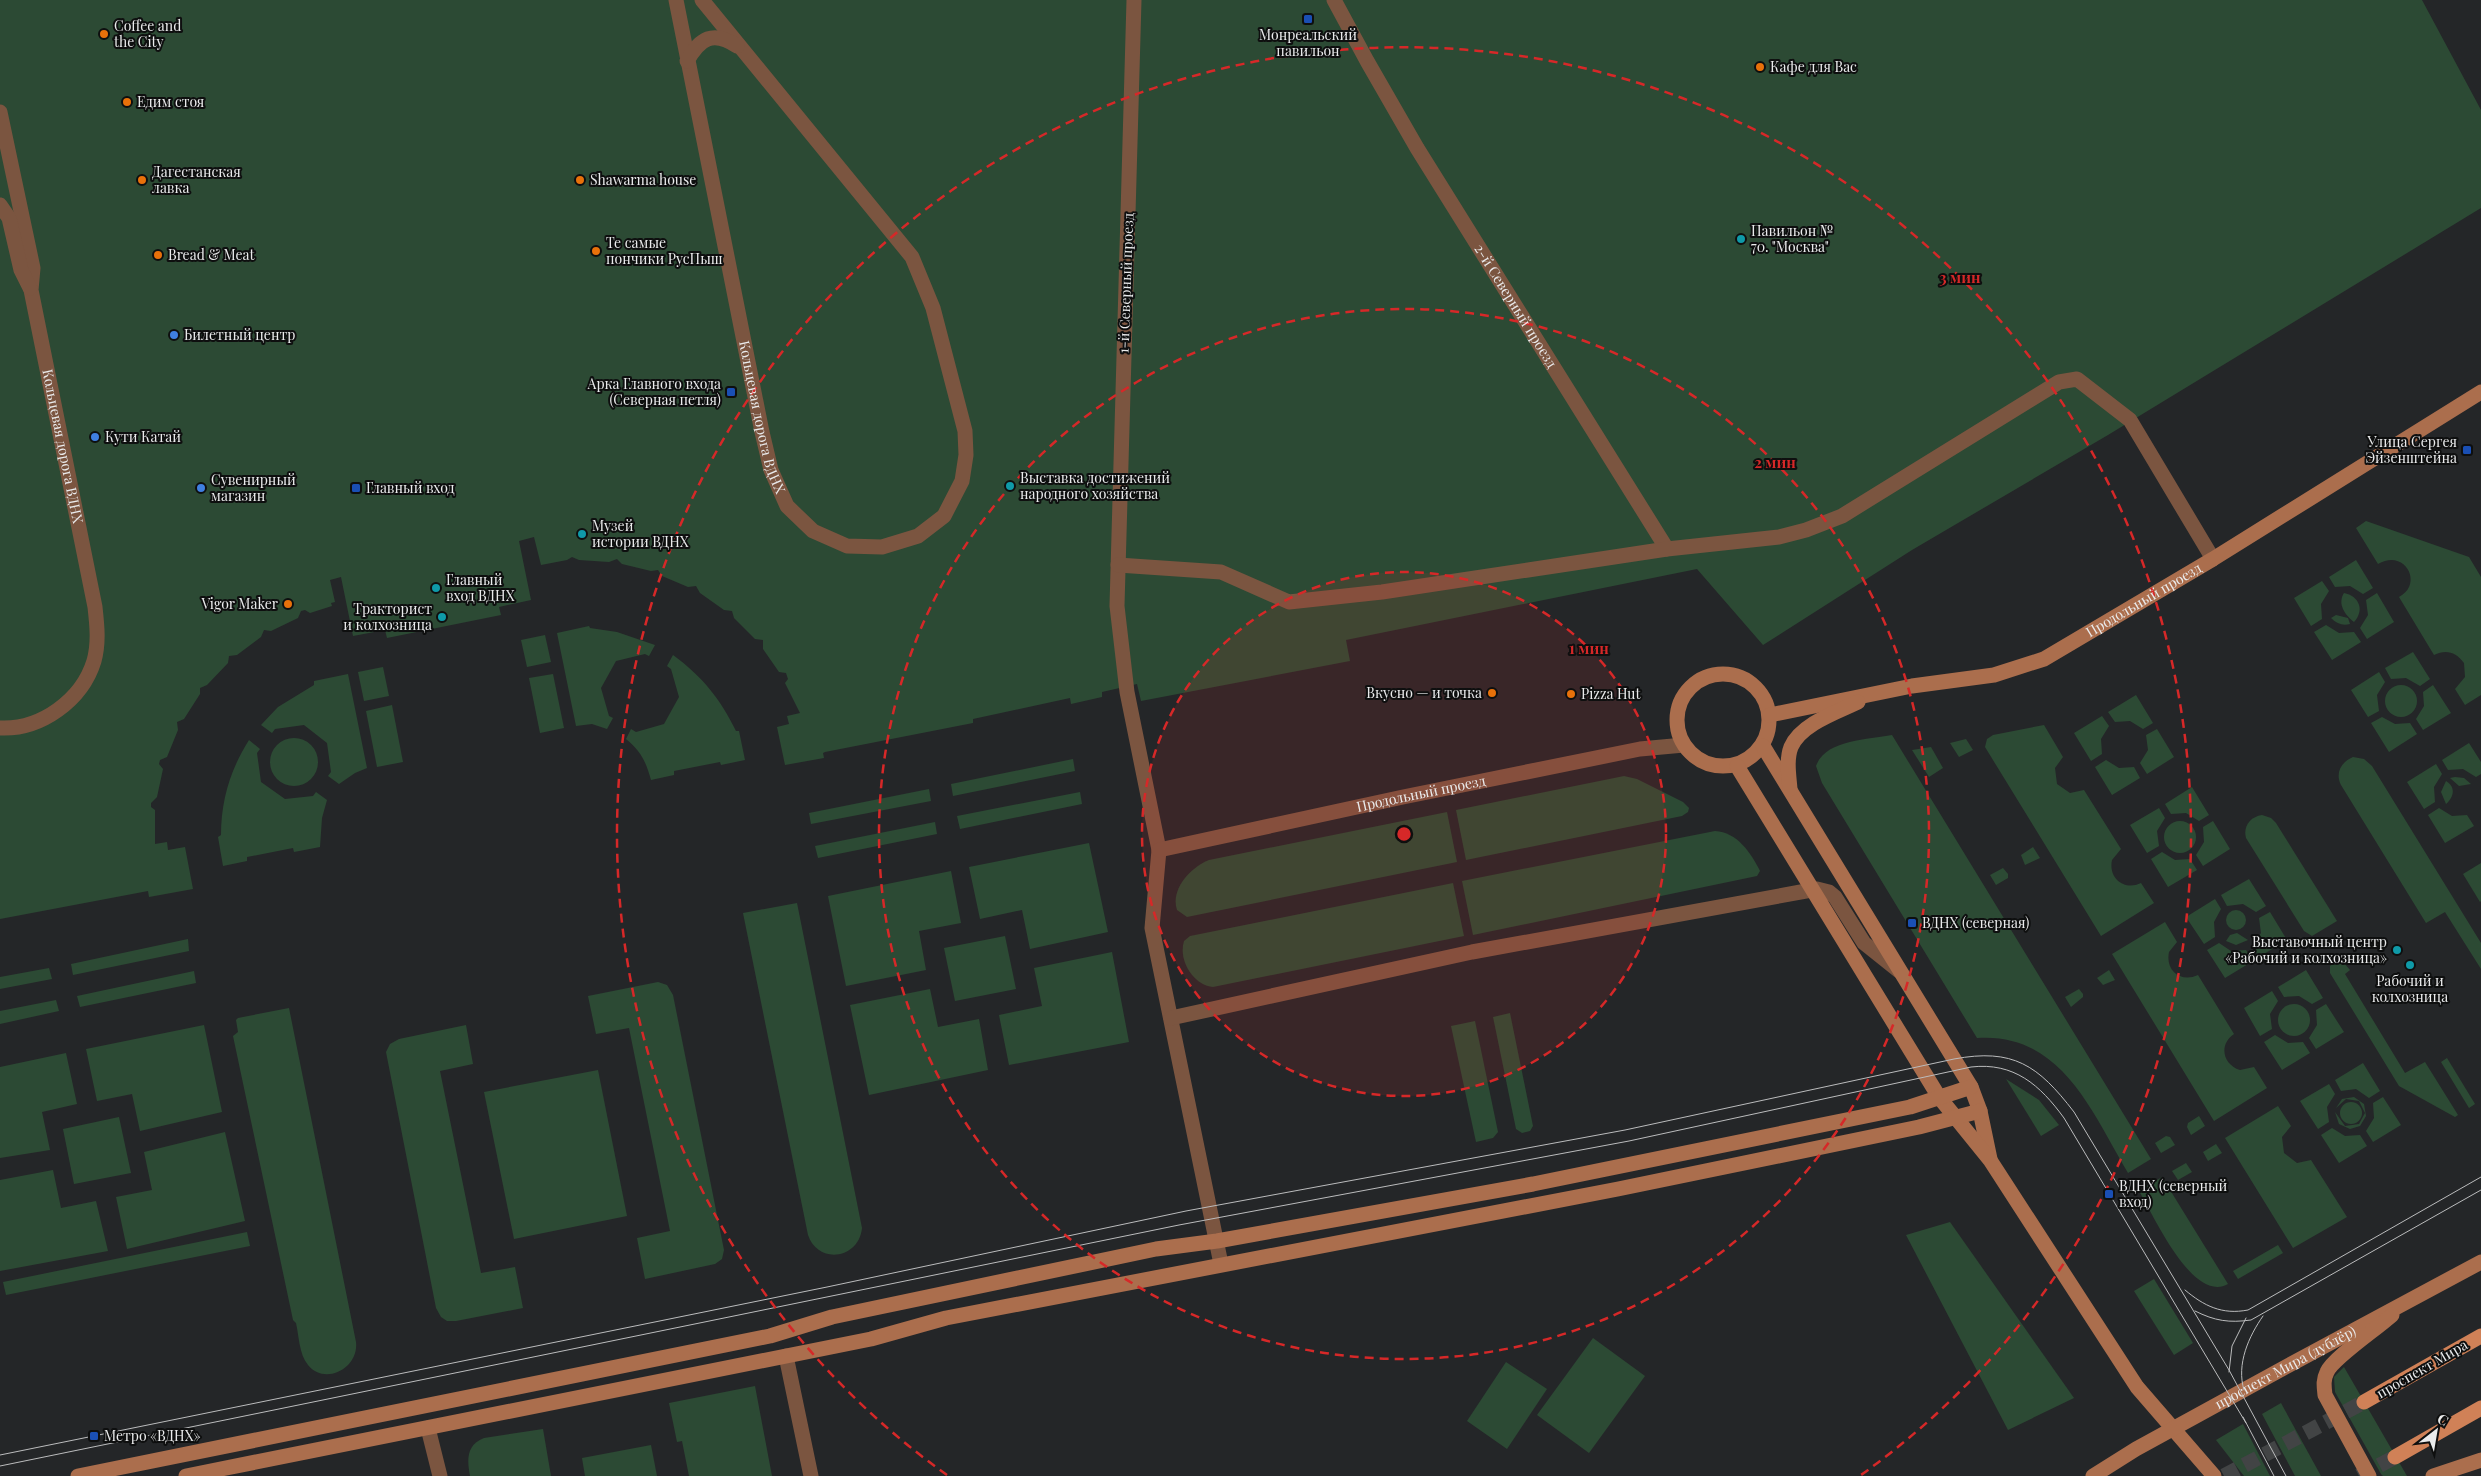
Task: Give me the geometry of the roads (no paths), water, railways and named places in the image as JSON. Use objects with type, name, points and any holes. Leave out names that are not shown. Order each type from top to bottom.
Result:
[{"type":"main road","name":"проспект Мира","points":[[2364,1402],[2481,1336]]},
{"type":"main road","points":[[2395,1457],[2481,1408]]},
{"type":"street","name":"Кольцевая дорога ВДНХ","points":[[676,0],[762,432],[771,470],[787,506],[813,531],[847,546],[882,547],[918,536],[944,516],[962,481],[966,456],[965,431],[933,308],[912,257],[702,0]]},
{"type":"street","name":"1-й Северный проезд","points":[[1134,0],[1117,606],[1127,692],[1159,850],[1152,928],[1222,1264]]},
{"type":"street","name":"2-й Северный проезд","points":[[1334,0],[1367,62],[1417,148],[1668,549]]},
{"type":"street","points":[[687,61],[695,46],[707,38],[725,38],[742,49]]},
{"type":"street","name":"Кольцевая дорога ВДНХ","points":[[0,112],[33,268],[31,290],[95,607],[98,642],[94,662],[86,678],[76,694],[62,707],[34,723],[0,728]]},
{"type":"street","points":[[0,205],[9,218],[21,270],[31,290]]},
{"type":"street","points":[[1118,566],[1221,572],[1289,602],[1382,592],[1668,549],[1780,536],[1806,530],[1842,516],[2058,382],[2077,379],[2130,420],[2213,559]]},
{"type":"street","name":"Продольный проезд","points":[[1770,715],[1875,693],[1994,675],[2044,659],[2213,559],[2481,392]]},
{"type":"street","points":[[1721,674],[1736,676],[1749,681],[1759,690],[1766,702],[1770,715],[1770,726],[1763,746],[1749,759],[1737,766],[1715,766],[1692,756],[1684,746],[1678,727],[1678,708],[1684,695],[1693,685],[1706,677],[1721,674]]},
{"type":"street","points":[[1790,791],[1789,760],[1792,746],[1798,736],[1808,728],[1875,693]]},
{"type":"street","name":"Продольный проезд","points":[[1159,850],[1403,797],[1631,751],[1684,746]]},
{"type":"street","points":[[1763,746],[1971,1087],[1980,1111],[1990,1160]]},
{"type":"street","points":[[1737,766],[1939,1097],[1990,1160],[2137,1387],[2214,1476]]},
{"type":"street","points":[[1171,1018],[1472,952],[1813,890],[1825,890],[1835,897],[1864,943],[1891,963],[1902,976]]},
{"type":"street","points":[[78,1476],[770,1336],[832,1317],[1156,1249],[1217,1241],[1533,1184],[1910,1107],[1971,1087]]},
{"type":"street","points":[[186,1476],[871,1339],[946,1318],[1618,1189],[1955,1118],[1980,1111]]},
{"type":"street","name":"проспект Мира (дублёр)","points":[[2093,1476],[2136,1450],[2409,1299],[2481,1262]]},
{"type":"street","points":[[2369,1476],[2325,1395],[2323,1384],[2327,1371],[2335,1361],[2380,1326],[2409,1299]]},
{"type":"street","points":[[770,1336],[786,1356],[811,1476]]},
{"type":"street","points":[[424,1407],[440,1476]]},
{"type":"street","points":[[2433,1476],[2481,1460]]},
{"type":"street","points":[[2464,1476],[2481,1466]]},
{"type":"tunnel","points":[[2224,1476],[2364,1402]]},
{"type":"tunnel","points":[[2359,1476],[2395,1457]]},
{"type":"tram line","points":[[0,1455],[827,1287],[1186,1211],[1625,1130],[1954,1059],[1993,1056],[2023,1064],[2036,1072],[2048,1082],[2074,1112],[2229,1370],[2286,1476]]},
{"type":"tram line","points":[[0,1466],[1179,1225],[1629,1141],[1971,1067],[1986,1066],[2000,1068],[2025,1078],[2045,1095],[2064,1118],[2246,1423]]},
{"type":"tram line","points":[[2185,1290],[2199,1301],[2214,1308],[2230,1311],[2248,1310],[2481,1177]]},
{"type":"tram line","points":[[2195,1311],[2222,1320],[2251,1320],[2481,1190]]},
{"type":"tram line","points":[[2244,1390],[2242,1370],[2245,1351],[2253,1332],[2263,1316]]},
{"type":"tram line","points":[[2229,1372],[2232,1346],[2246,1318]]},
{"type":"tram line","points":[[2243,1417],[2274,1476]]},
{"type":"place","name":"Монреальский павильон","points":[[1308,19]]},
{"type":"place","name":"Coffee and the City","points":[[104,34]]},
{"type":"place","name":"Кафе для Вас","points":[[1760,67]]},
{"type":"place","name":"Едим стоя","points":[[127,102]]},
{"type":"place","name":"Дагестанская лавка","points":[[142,180]]},
{"type":"place","name":"Shawarma house","points":[[580,180]]},
{"type":"place","name":"Павильон № 70. \"Москва\"","points":[[1741,239]]},
{"type":"place","name":"Те самые пончики РусПыш","points":[[596,251]]},
{"type":"place","name":"Bread & Meat","points":[[158,255]]},
{"type":"place","name":"Билетный центр","points":[[174,335]]},
{"type":"place","name":"Арка Главного входа (Северная петля)","points":[[731,392]]},
{"type":"place","name":"Кути Катай","points":[[95,437]]},
{"type":"place","name":"Улица Сергея Эйзенштейна","points":[[2467,450]]},
{"type":"place","name":"Выставка достижений народного хозяйства","points":[[1010,486]]},
{"type":"place","name":"Сувенирный магазин","points":[[201,488]]},
{"type":"place","name":"Главный вход","points":[[356,488]]},
{"type":"place","name":"Музей истории ВДНХ","points":[[582,534]]},
{"type":"place","name":"Главный вход ВДНХ","points":[[436,588]]},
{"type":"place","name":"Vigor Maker","points":[[288,604]]},
{"type":"place","name":"Тракторист и колхозница","points":[[442,617]]},
{"type":"place","name":"Вкусно — и точка","points":[[1492,693]]},
{"type":"place","name":"Pizza Hut","points":[[1571,694]]},
{"type":"place","name":"ВДНХ (северная)","points":[[1912,923]]},
{"type":"place","name":"Выставочный центр «Рабочий и колхозница»","points":[[2397,950]]},
{"type":"place","name":"Рабочий и колхозница","points":[[2410,965]]},
{"type":"place","name":"ВДНХ (северный вход)","points":[[2109,1194]]},
{"type":"place","name":"Метро «ВДНХ»","points":[[94,1436]]}]
